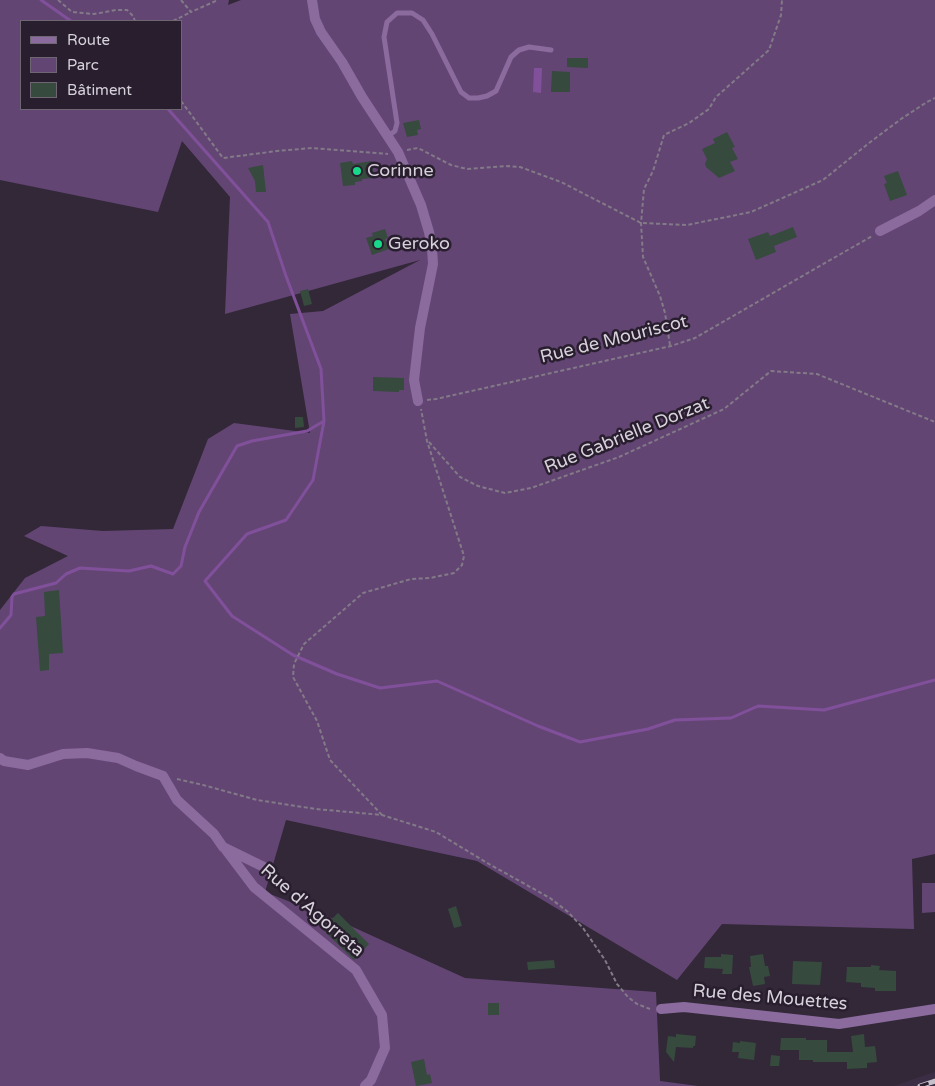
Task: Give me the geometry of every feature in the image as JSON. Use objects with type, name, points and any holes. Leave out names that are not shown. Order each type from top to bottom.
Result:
[{"type":"street","points":[[312,0],[315,19],[321,32],[398,152],[421,205],[432,248],[433,264],[420,328],[414,380],[418,401]]},
{"type":"street","points":[[880,231],[919,211],[935,200]]},
{"type":"street","points":[[0,758],[4,761],[28,765],[63,754],[87,753],[118,758],[162,776]]},
{"type":"street","name":"Rue d'Agorreta","points":[[162,776],[177,800],[214,834],[254,887],[356,970],[382,1014],[385,1048],[371,1080],[365,1086]]},
{"type":"street","name":"Rue d'Agorreta","points":[[224,847],[270,870]]},
{"type":"street","name":"Rue des Mouettes","points":[[661,1009],[684,1007],[839,1024],[935,1009]]},
{"type":"lane","points":[[388,136],[394,131],[397,123],[384,37],[386,22],[398,13],[412,13],[423,20],[461,92],[469,98],[487,96],[496,91],[511,57],[519,50],[529,47],[551,50]]},
{"type":"path","points":[[58,0],[72,12],[94,14],[127,10],[135,20]]},
{"type":"path","points":[[181,0],[191,12]]},
{"type":"path","points":[[175,20],[218,0]]},
{"type":"path","points":[[670,346],[665,313],[660,296],[643,257],[641,223],[644,190],[653,171],[664,135],[689,123],[709,109],[716,97],[769,50],[781,15],[782,0]]},
{"type":"path","points":[[182,102],[223,158],[312,148],[361,151],[386,155],[418,148],[450,165],[467,169],[508,166],[520,168],[561,182],[641,223],[687,225],[751,212],[824,180],[885,131],[935,98]]},
{"type":"path","name":"Rue de Mouriscot","points":[[418,401],[436,399],[670,346],[695,338],[880,231]]},
{"type":"path","name":"Rue Gabrielle Dorzat","points":[[427,440],[460,478],[478,486],[506,492],[531,488],[618,457],[724,409],[771,371],[817,374],[935,422]]},
{"type":"path","points":[[382,815],[330,760],[317,720],[293,677],[294,664],[304,644],[363,593],[411,579],[430,578],[454,573],[462,565],[464,556],[427,440],[422,411],[418,401]]},
{"type":"path","points":[[162,776],[257,800],[316,809],[382,815],[436,832],[550,898],[568,912],[583,928],[606,960],[617,984],[628,997],[648,1009],[661,1009]]},
{"type":"shaded area","points":[[534,68],[542,68],[541,93],[533,92]]},
{"type":"shaded area","points":[[935,1072],[935,1086],[894,1086],[928,1074]]},
{"type":"green space","points":[[0,0],[229,0],[228,5],[241,0],[935,0],[935,854],[912,859],[914,929],[722,924],[677,980],[477,861],[286,820],[265,892],[344,923],[465,978],[656,992],[660,1081],[698,1086],[0,1086],[0,610],[25,578],[68,556],[24,536],[41,526],[103,531],[173,529],[208,439],[234,423],[310,433],[290,314],[323,311],[420,260],[225,314],[230,197],[182,141],[158,212],[0,180]]},
{"type":"green space","points":[[922,883],[935,883],[935,912],[922,913]]},
{"type":"building","points":[[567,58],[588,58],[588,68],[567,67]]},
{"type":"building","points":[[552,71],[570,72],[570,92],[551,92]]},
{"type":"building","points":[[419,120],[421,129],[417,130],[418,135],[407,137],[403,123]]},
{"type":"building","points":[[727,132],[735,147],[732,148],[738,159],[730,162],[735,171],[719,178],[706,167],[707,159],[702,149],[715,143],[713,139]]},
{"type":"building","name":"Corinne","points":[[352,161],[353,164],[372,161],[374,178],[362,179],[362,181],[355,182],[355,185],[343,186],[340,163]]},
{"type":"building","points":[[263,165],[266,192],[256,192],[255,181],[248,168]]},
{"type":"building","points":[[898,171],[907,195],[890,201],[884,184],[887,183],[884,176]]},
{"type":"building","points":[[793,227],[797,237],[774,246],[776,252],[756,260],[748,239],[768,232],[770,236]]},
{"type":"building","name":"Geroko","points":[[385,229],[388,238],[385,239],[389,249],[372,255],[366,238],[373,236],[372,233]]},
{"type":"building","points":[[308,289],[312,304],[304,306],[300,291]]},
{"type":"building","points":[[373,377],[404,378],[404,390],[399,390],[399,392],[373,391]]},
{"type":"building","points":[[295,417],[303,417],[304,427],[295,428]]},
{"type":"building","points":[[59,590],[63,653],[49,654],[49,670],[40,671],[36,617],[45,616],[44,592]]},
{"type":"building","points":[[456,906],[462,926],[454,928],[448,909]]},
{"type":"building","points":[[338,913],[369,944],[354,960],[322,929]]},
{"type":"building","points":[[721,954],[733,955],[732,974],[722,974],[723,969],[704,968],[705,957],[721,957]]},
{"type":"building","points":[[763,954],[765,966],[768,966],[770,976],[764,977],[765,984],[753,986],[749,967],[751,967],[750,956]]},
{"type":"building","points":[[554,960],[555,968],[528,970],[527,962]]},
{"type":"building","points":[[793,961],[822,962],[820,985],[792,984]]},
{"type":"building","points":[[871,965],[880,966],[879,970],[896,971],[896,991],[875,991],[875,988],[861,987],[861,983],[846,982],[847,967],[871,967]]},
{"type":"building","points":[[488,1003],[499,1003],[499,1015],[488,1015]]},
{"type":"building","points":[[676,1034],[696,1036],[693,1048],[676,1047],[674,1062],[666,1052],[668,1036],[676,1037]]},
{"type":"building","points":[[864,1034],[865,1047],[875,1046],[877,1062],[867,1063],[867,1068],[847,1069],[847,1062],[799,1060],[799,1050],[780,1050],[781,1038],[806,1038],[806,1040],[827,1040],[827,1052],[853,1052],[851,1036]]},
{"type":"building","points":[[740,1041],[756,1043],[754,1060],[738,1058],[739,1052],[732,1052],[733,1042],[740,1043]]},
{"type":"building","points":[[771,1055],[780,1056],[779,1066],[770,1066]]},
{"type":"building","points":[[424,1059],[427,1075],[430,1074],[432,1083],[416,1086],[411,1062]]},
{"type":"waterway","points":[[41,0],[70,20]]},
{"type":"waterway","points":[[169,110],[268,222],[321,369],[324,421],[313,480],[286,520],[247,534],[205,581],[232,616],[293,655],[337,674],[380,688],[437,681],[538,726],[580,742],[648,729],[675,720],[731,718],[758,706],[824,710],[935,680]]},
{"type":"waterway","points":[[0,628],[11,615],[12,597],[14,594],[56,583],[66,574],[80,568],[129,571],[151,566],[173,574],[181,566],[185,547],[199,512],[237,446],[252,441],[307,431],[324,421]]},
{"type":"railway","points":[[920,1086],[935,1081]]},
{"type":"place","name":"Corinne","points":[[357,171]]},
{"type":"place","name":"Geroko","points":[[378,244]]}]
